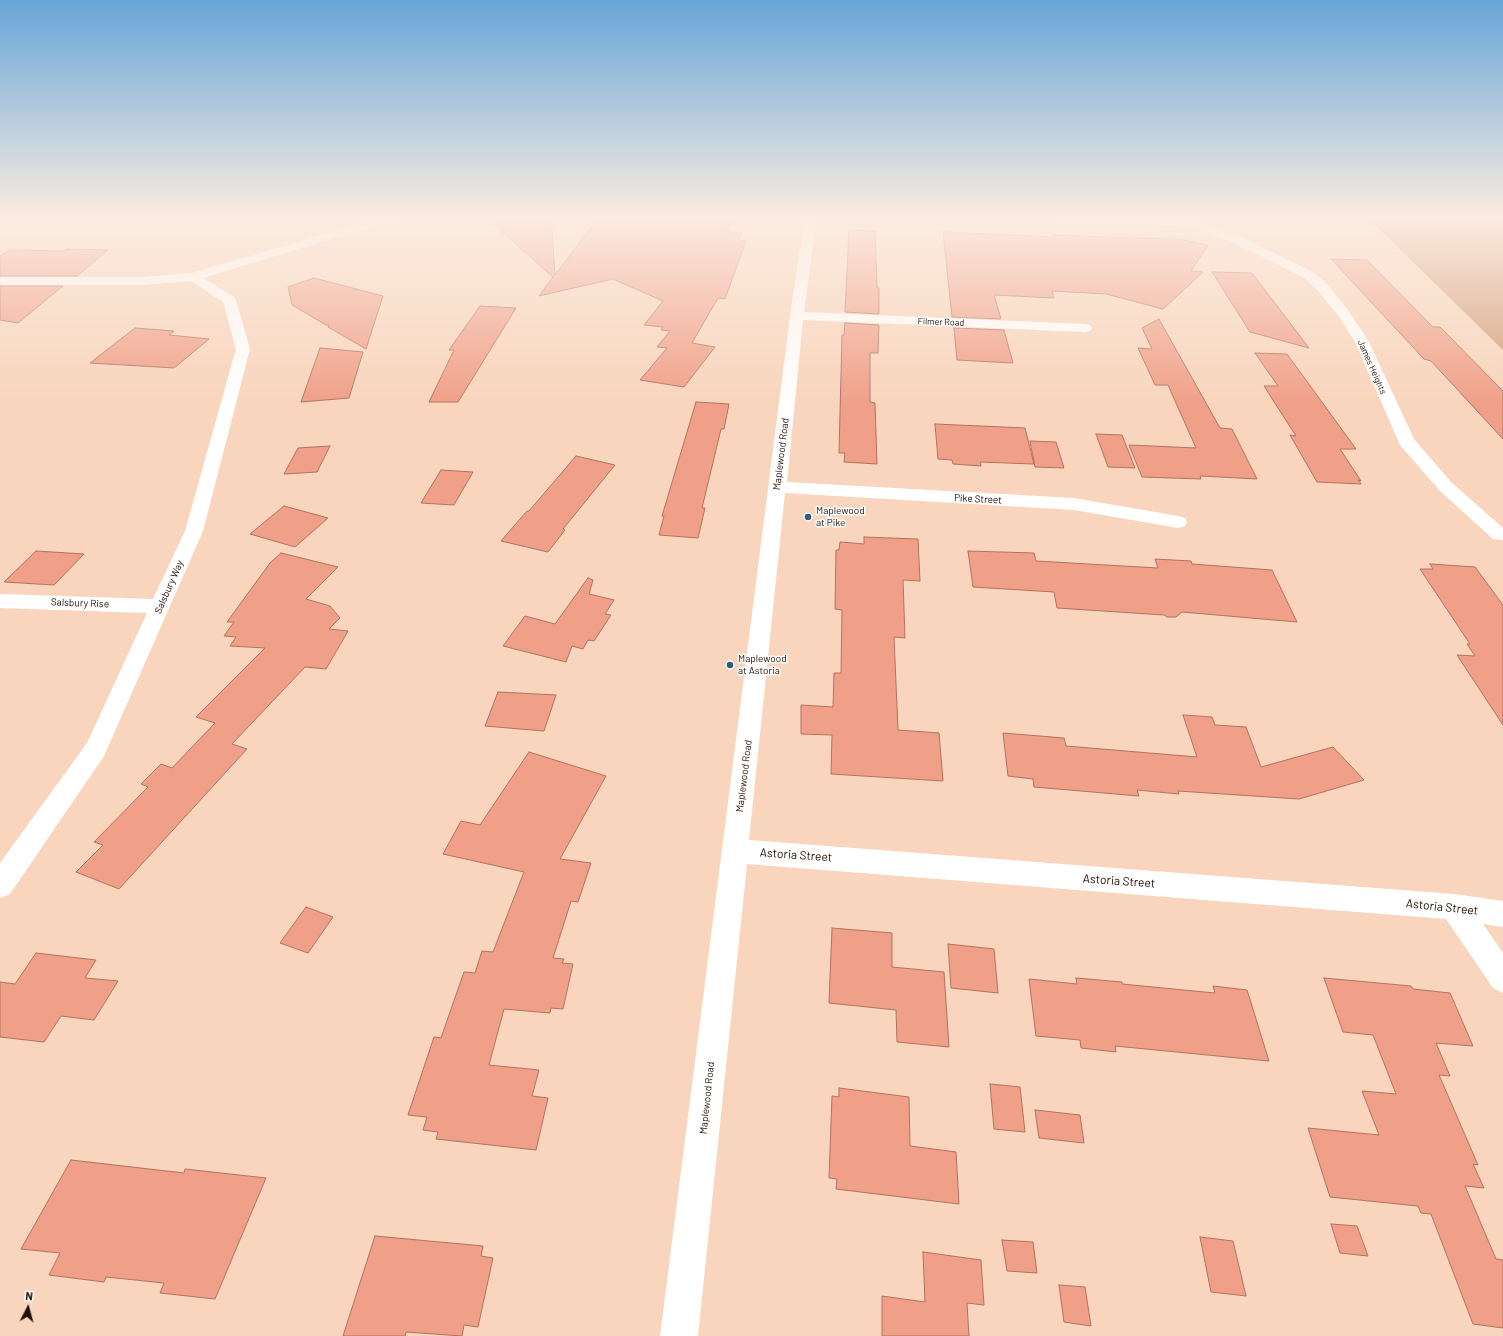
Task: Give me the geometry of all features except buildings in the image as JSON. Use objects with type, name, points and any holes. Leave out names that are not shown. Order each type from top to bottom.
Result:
[{"type":"street","points":[[0,281],[143,281],[176,278]]},
{"type":"street","name":"Salsbury Way","points":[[0,885],[96,749],[194,531],[244,349],[229,300],[195,278]]},
{"type":"street","name":"Maplewood Road","points":[[679,1336],[802,278]]},
{"type":"street","name":"James Heights","points":[[1312,278],[1322,287],[1343,313],[1362,342],[1406,440],[1444,486],[1500,535]]},
{"type":"street","name":"Filmer Road","points":[[797,316],[1085,328]]},
{"type":"street","name":"Pike Street","points":[[777,487],[1074,504],[1178,522]]},
{"type":"street","name":"Salsbury Rise","points":[[0,601],[161,606]]},
{"type":"street","name":"Astoria Street","points":[[735,850],[1454,907],[1503,914]]},
{"type":"street","points":[[1454,907],[1503,978]]},
{"type":"shaded area","points":[[1430,278],[1503,278],[1503,350]]},
{"type":"place","name":"Maplewood at Pike","points":[[808,517]]},
{"type":"place","name":"Maplewood at Astoria","points":[[730,665]]}]
